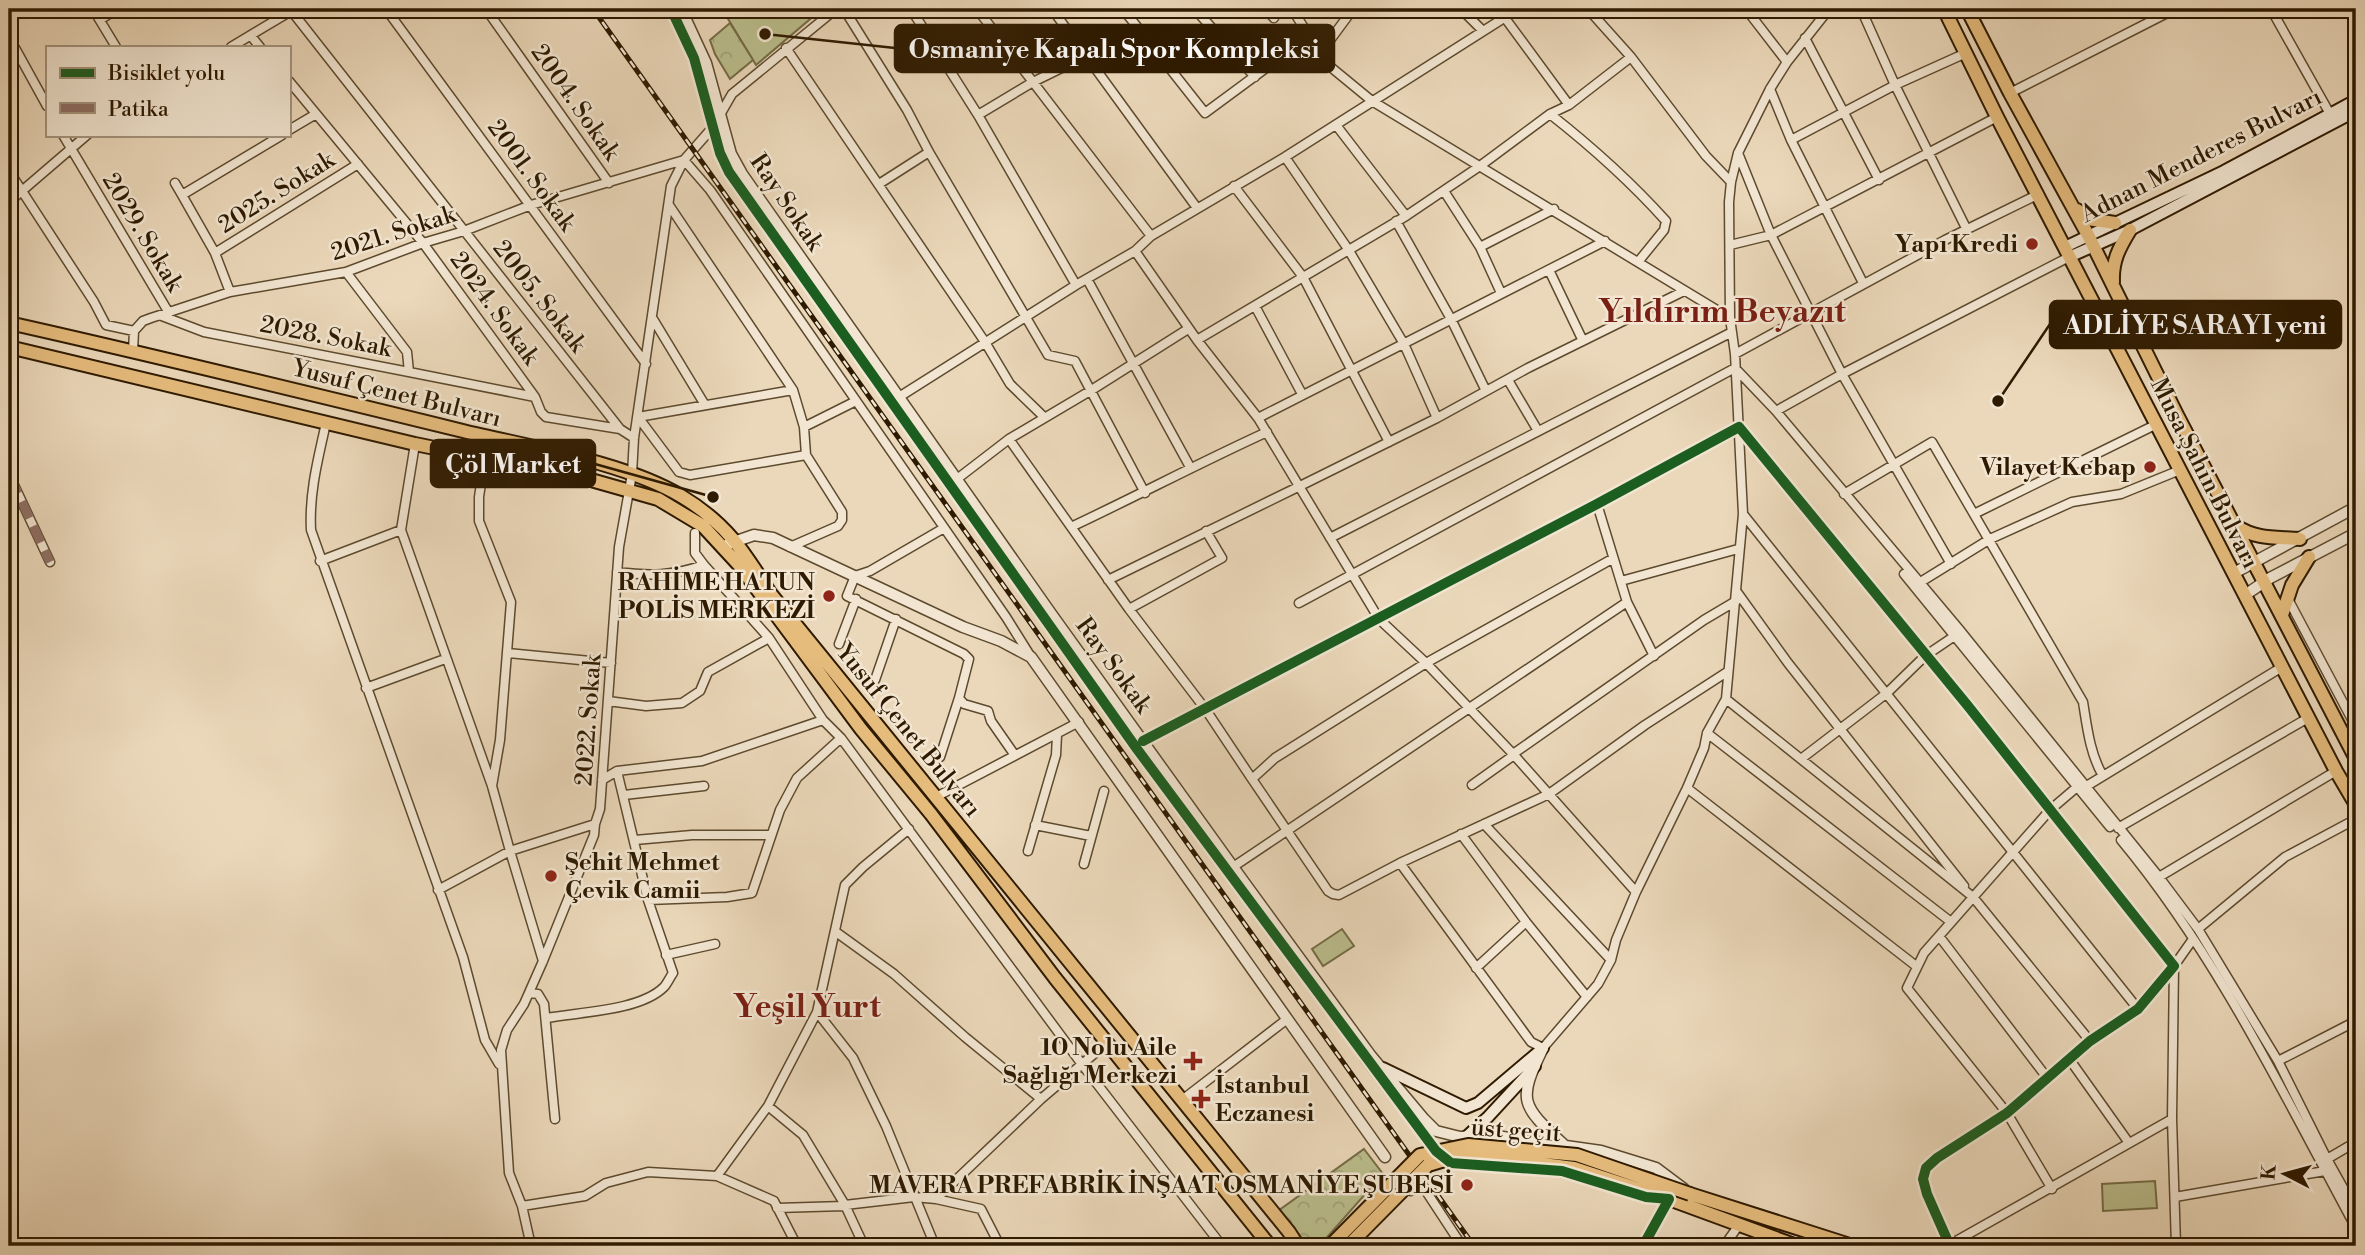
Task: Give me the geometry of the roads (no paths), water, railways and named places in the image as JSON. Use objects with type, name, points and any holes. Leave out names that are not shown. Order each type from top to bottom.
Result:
[{"type":"main road","name":"Musa Şahin Bulvarı","points":[[1944,9],[1997,117],[2308,718],[2356,805]]},
{"type":"main road","name":"Musa Şahin Bulvarı","points":[[1967,9],[2090,241],[2356,759]]},
{"type":"main road","points":[[2010,93],[2031,122],[2077,211],[2088,219],[2115,223]]},
{"type":"main road","name":"Adnan Menderes Bulvarı","points":[[2090,241],[2115,223],[2224,171],[2356,100]]},
{"type":"main road","name":"Adnan Menderes Bulvarı","points":[[2067,252],[2090,241],[2130,230],[2356,111]]},
{"type":"main road","points":[[2114,290],[2113,262],[2130,230]]},
{"type":"main road","name":"Yusuf Çenet Bulvarı","points":[[9,323],[595,463],[632,474],[680,496],[714,518],[861,729],[931,814],[1055,978],[1270,1246]]},
{"type":"main road","name":"Yusuf Çenet Bulvarı","points":[[9,347],[415,444],[628,489],[671,506],[729,543],[1298,1246]]},
{"type":"main road","points":[[2235,525],[2245,533],[2260,537],[2300,539]]},
{"type":"main road","points":[[2282,615],[2292,585],[2309,557]]},
{"type":"main road","points":[[1383,1068],[1466,1108],[1478,1102],[1543,1048]]},
{"type":"main road","points":[[1444,1158],[1535,1066]]},
{"type":"main road","name":"üst geçit","points":[[1330,1246],[1420,1155],[1468,1145],[1577,1155],[1690,1194]]},
{"type":"main road","points":[[1348,1246],[1428,1165],[1465,1154],[1574,1168],[1669,1199],[1797,1246]]},
{"type":"main road","points":[[1690,1194],[1853,1246]]},
{"type":"street","points":[[93,9],[115,46]]},
{"type":"street","points":[[100,20],[117,9]]},
{"type":"street","name":"2001. Sokak","points":[[386,9],[646,364]]},
{"type":"street","name":"2004. Sokak","points":[[486,9],[609,183]]},
{"type":"street","points":[[671,9],[694,58],[720,153],[729,172],[1153,771],[1436,1151],[1451,1163],[1562,1171],[1646,1197],[1669,1199],[1643,1246]]},
{"type":"street","name":"Ray Sokak","points":[[681,9],[706,63],[731,154],[742,174],[1233,867],[1371,1056],[1423,1118],[1436,1130],[1460,1137],[1489,1135],[1601,1151],[1656,1168],[1690,1194]]},
{"type":"street","points":[[836,9],[732,94],[713,127],[684,160],[710,190],[1031,657],[1385,1157]]},
{"type":"street","points":[[844,9],[907,110],[1048,355],[1075,362],[1145,493]]},
{"type":"street","points":[[911,9],[978,114],[1076,285]]},
{"type":"street","points":[[977,9],[1151,236]]},
{"type":"street","points":[[1052,9],[1197,208]]},
{"type":"street","points":[[1123,9],[1205,113],[1308,37]]},
{"type":"street","points":[[1195,9],[1255,77]]},
{"type":"street","points":[[1266,9],[1274,18]]},
{"type":"street","points":[[1292,9],[1319,55],[1372,101],[1730,318]]},
{"type":"street","points":[[1319,55],[1353,9]]},
{"type":"street","points":[[1461,9],[1482,30]]},
{"type":"street","points":[[899,397],[1076,285],[1135,251],[1151,236],[1285,157],[1517,9]]},
{"type":"street","points":[[1588,9],[1631,57],[1706,156],[1731,182]]},
{"type":"street","points":[[1746,9],[1787,62]]},
{"type":"street","points":[[1564,1144],[1530,1110],[1526,1097],[1527,1083],[1543,1048],[1587,997],[1611,960],[1616,940],[1636,891],[1687,788],[1704,748],[1707,733],[1726,699],[1743,514],[1735,354],[1730,318],[1731,182],[1738,153],[1770,89],[1787,62],[1829,9]]},
{"type":"street","points":[[1861,9],[1895,85],[1967,230]]},
{"type":"street","points":[[2010,93],[2175,9]]},
{"type":"street","points":[[2271,9],[2330,114]]},
{"type":"street","points":[[233,46],[291,10]]},
{"type":"street","name":"2005. Sokak","points":[[291,10],[620,429],[634,438]]},
{"type":"street","points":[[1505,18],[1569,105]]},
{"type":"street","points":[[251,36],[259,46]]},
{"type":"street","points":[[1805,38],[1879,180]]},
{"type":"street","points":[[12,47],[46,104]]},
{"type":"street","points":[[786,48],[985,342],[1010,384],[1044,417]]},
{"type":"street","points":[[1791,140],[1895,85],[1966,53]]},
{"type":"street","points":[[978,114],[1033,82],[1088,55]]},
{"type":"street","points":[[1197,340],[1406,216],[1480,166],[1549,114],[1569,105],[1631,57]]},
{"type":"street","name":"2024. Sokak","points":[[290,82],[424,243],[535,397],[541,412],[546,417],[620,429]]},
{"type":"street","points":[[1770,89],[1791,140],[1863,283]]},
{"type":"street","points":[[290,129],[316,114]]},
{"type":"street","points":[[1549,114],[1598,152],[1666,221],[1664,230],[1638,262]]},
{"type":"street","points":[[1730,245],[1771,235],[1997,117]]},
{"type":"street","points":[[1336,125],[1406,216]]},
{"type":"street","name":"2029. Sokak","points":[[64,136],[165,314]]},
{"type":"street","points":[[9,202],[87,136]]},
{"type":"street","points":[[182,195],[280,136]]},
{"type":"street","points":[[879,184],[929,152]]},
{"type":"street","points":[[1738,153],[1771,235],[1842,374],[1951,564]]},
{"type":"street","points":[[1285,157],[1348,250],[1404,344],[1437,418]]},
{"type":"street","name":"2021. Sokak","points":[[134,331],[143,321],[230,292],[346,272],[424,243],[464,232],[531,205],[684,160]]},
{"type":"street","name":"2022. Sokak","points":[[531,1246],[522,1206],[509,1172],[500,1050],[543,961],[594,835],[600,809],[619,547],[632,474],[634,438],[671,186],[684,160]]},
{"type":"street","name":"2025. Sokak","points":[[215,253],[358,164]]},
{"type":"street","points":[[9,171],[94,302],[106,325],[134,331],[133,351]]},
{"type":"street","points":[[175,183],[215,253],[230,292]]},
{"type":"street","points":[[1234,186],[1303,277],[1389,442]]},
{"type":"street","points":[[1444,191],[1480,247],[1501,293]]},
{"type":"street","points":[[1735,354],[1863,283],[2039,194]]},
{"type":"street","points":[[669,205],[793,390],[804,427],[806,455],[842,512],[842,520],[838,526],[790,547]]},
{"type":"street","points":[[1480,247],[1553,209]]},
{"type":"street","points":[[1396,221],[1451,319],[1486,391]]},
{"type":"street","points":[[1258,418],[1605,241]]},
{"type":"street","points":[[1135,251],[1188,329],[1258,418],[1379,619],[1426,663],[1513,754],[1636,891]]},
{"type":"street","points":[[1776,411],[2067,252]]},
{"type":"street","points":[[1549,270],[1583,341]]},
{"type":"street","name":"2028. Sokak","points":[[165,314],[204,332],[409,372],[407,352],[346,272]]},
{"type":"street","points":[[1087,279],[1190,467]]},
{"type":"street","points":[[1108,580],[1437,418],[1684,291]]},
{"type":"street","points":[[1255,306],[1302,394]]},
{"type":"street","points":[[653,319],[705,405]]},
{"type":"street","points":[[957,480],[1009,439],[1188,329]]},
{"type":"street","points":[[1330,538],[1732,332]]},
{"type":"street","points":[[1735,371],[1776,411],[1959,629],[2137,859],[2193,939],[2269,1063],[2356,1228]]},
{"type":"street","points":[[1299,603],[1735,371]]},
{"type":"street","points":[[1735,371],[1791,434],[2081,787],[2159,877],[2198,929],[2278,1061],[2356,1211]]},
{"type":"street","points":[[409,372],[535,397]]},
{"type":"street","points":[[1508,380],[1538,430]]},
{"type":"street","points":[[793,390],[638,416],[679,472],[690,475],[806,455]]},
{"type":"street","points":[[804,427],[856,401]]},
{"type":"street","points":[[326,423],[312,486],[311,530],[463,957],[485,1040],[500,1066]]},
{"type":"street","points":[[1974,514],[2157,424]]},
{"type":"street","points":[[1143,741],[1739,427]]},
{"type":"street","points":[[1739,427],[1968,706],[2174,967],[2172,1119],[2176,1246]]},
{"type":"street","points":[[1071,527],[1267,432]]},
{"type":"street","points":[[1009,439],[1129,609],[1206,710],[1333,894],[1339,895],[1399,863],[1549,794],[1644,725],[1727,672]]},
{"type":"street","points":[[1844,494],[1932,442],[2083,702],[2089,737],[2103,776]]},
{"type":"street","points":[[415,444],[401,530],[492,786],[543,961]]},
{"type":"street","points":[[485,457],[479,497],[479,521],[511,602],[500,740],[492,786]]},
{"type":"street","points":[[1919,583],[1990,539],[2071,502],[2121,494],[2180,470]]},
{"type":"street","points":[[11,484],[50,562]]},
{"type":"street","points":[[1597,504],[1627,602],[1654,656]]},
{"type":"street","points":[[2234,573],[2356,507]]},
{"type":"street","points":[[1743,514],[2138,1009]]},
{"type":"street","points":[[940,757],[969,659],[964,654],[847,596],[855,576],[870,571],[944,528]]},
{"type":"street","points":[[320,561],[401,530]]},
{"type":"street","points":[[1129,609],[1222,558],[1206,531]]},
{"type":"street","points":[[695,533],[695,553],[769,638],[823,720],[841,738],[1081,1063],[1222,1246]]},
{"type":"street","points":[[2245,595],[2356,533]]},
{"type":"street","points":[[729,543],[762,536],[773,538],[1031,657]]},
{"type":"street","points":[[1621,581],[1738,549]]},
{"type":"street","points":[[1252,779],[1275,758],[1426,663],[1612,559]]},
{"type":"street","points":[[617,572],[679,574],[704,565]]},
{"type":"street","points":[[1472,785],[1736,597]]},
{"type":"street","points":[[1736,597],[2090,1041]]},
{"type":"street","points":[[839,644],[856,599]]},
{"type":"street","points":[[2288,599],[2356,727]]},
{"type":"street","points":[[1233,867],[1627,602]]},
{"type":"street","points":[[875,680],[896,619]]},
{"type":"street","points":[[1801,759],[1887,693],[1925,656],[1956,635]]},
{"type":"street","points":[[608,701],[646,706],[682,703],[700,691],[708,673],[769,638]]},
{"type":"street","points":[[507,653],[611,663]]},
{"type":"street","points":[[366,688],[445,659]]},
{"type":"street","points":[[2052,1189],[2007,1113],[1907,988],[1916,966],[1924,953],[2050,810],[2081,787],[2282,667]]},
{"type":"street","points":[[959,698],[964,704],[988,710],[991,721],[1014,754]]},
{"type":"street","points":[[1726,699],[1973,897]]},
{"type":"street","points":[[2118,828],[2308,718]]},
{"type":"street","points":[[602,780],[617,772],[702,761],[823,720]]},
{"type":"street","points":[[936,797],[1079,722]]},
{"type":"street","points":[[1707,733],[1951,922]]},
{"type":"street","points":[[1028,851],[1056,755],[1056,735]]},
{"type":"street","points":[[648,900],[727,897],[752,893],[780,810],[797,778],[841,738]]},
{"type":"street","points":[[2159,877],[2336,771]]},
{"type":"street","points":[[547,1018],[610,1011],[664,988],[673,973],[648,900],[617,772]]},
{"type":"street","points":[[624,795],[704,786]]},
{"type":"street","points":[[1687,788],[1916,966]]},
{"type":"street","points":[[1084,864],[1104,791]]},
{"type":"street","points":[[2198,929],[2284,857],[2356,819]]},
{"type":"street","points":[[438,890],[510,851],[595,824]]},
{"type":"street","points":[[1484,824],[1611,960]]},
{"type":"street","points":[[1035,825],[1091,836]]},
{"type":"street","points":[[717,1176],[768,1106],[817,1012],[845,885],[909,829]]},
{"type":"street","points":[[1461,834],[1526,922],[1587,997]]},
{"type":"street","points":[[635,840],[692,835],[771,835]]},
{"type":"street","points":[[1399,863],[1531,1042],[1543,1048]]},
{"type":"street","points":[[1476,968],[1526,922]]},
{"type":"street","points":[[836,932],[894,974],[1041,1099]]},
{"type":"street","points":[[1939,936],[2049,1079]]},
{"type":"street","points":[[2172,1119],[1950,1246],[1927,1194],[1923,1179],[1926,1168],[2007,1113],[2090,1041],[2138,1009],[2174,967],[2193,939]]},
{"type":"street","points":[[666,955],[715,944]]},
{"type":"street","points":[[529,993],[538,994],[544,1004],[547,1018],[555,1119]]},
{"type":"street","points":[[817,1012],[853,1058],[886,1126],[935,1246]]},
{"type":"street","points":[[1182,1100],[1286,1020]]},
{"type":"street","points":[[2278,1061],[2356,1021]]},
{"type":"street","points":[[936,1199],[1041,1099],[1108,1042]]},
{"type":"street","points":[[2070,1060],[2129,1143]]},
{"type":"street","points":[[768,1106],[803,1135],[845,1205],[864,1246]]},
{"type":"street","points":[[2327,1159],[2356,1142]]},
{"type":"street","points":[[2175,1197],[2325,1171]]},
{"type":"street","points":[[522,1206],[585,1196],[606,1183],[648,1172],[717,1176],[774,1201],[797,1246]]},
{"type":"street","points":[[1356,1246],[1418,1183],[1422,1185],[1462,1246]]},
{"type":"street","points":[[778,1208],[845,1205],[914,1197],[936,1199],[981,1209],[1000,1246]]},
{"type":"street","points":[[1724,1246],[1739,1226]]},
{"type":"railway","points":[[593,9],[1474,1246]]},
{"type":"place","name":"Osmaniye Kapalı Spor Kompleksi","points":[[765,34]]},
{"type":"place","name":"Yapı Kredi","points":[[2032,244]]},
{"type":"place","name":"ADLİYE SARAYI yeni","points":[[1998,401]]},
{"type":"place","name":"Vilayet Kebap","points":[[2150,467]]},
{"type":"place","name":"Çöl Market","points":[[713,497]]},
{"type":"place","name":"RAHİME HATUN POLİS MERKEZİ","points":[[829,596]]},
{"type":"place","name":"Şehit Mehmet Çevik Camii","points":[[551,876]]},
{"type":"place","name":"10 Nolu Aile Sağlığı Merkezi","points":[[1193,1061]]},
{"type":"place","name":"İstanbul Eczanesi","points":[[1201,1099]]},
{"type":"place","name":"MAVERA PREFABRİK İNŞAAT OSMANİYE ŞUBESİ","points":[[1467,1185]]},
{"type":"district","name":"Yıldırım Beyazıt","points":[[1722,311]]},
{"type":"district","name":"Yeşil Yurt","points":[[807,1006]]}]
